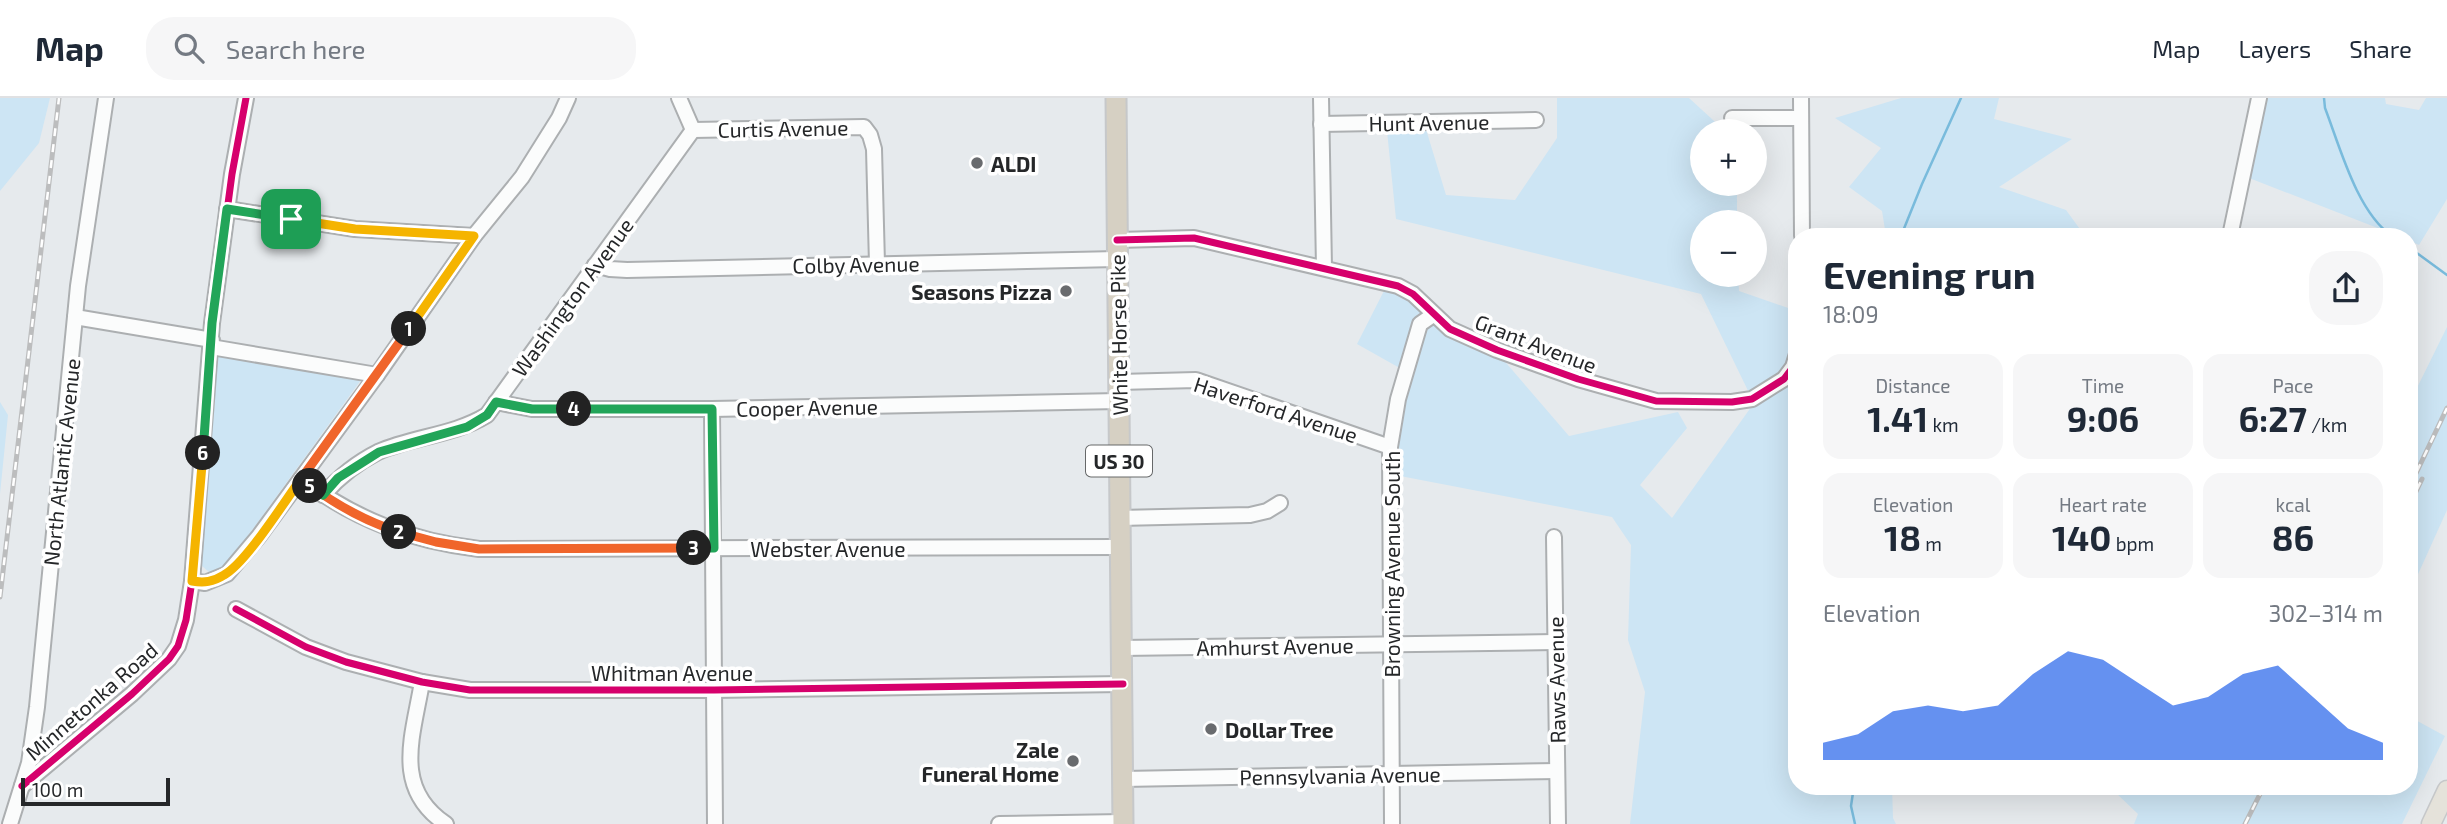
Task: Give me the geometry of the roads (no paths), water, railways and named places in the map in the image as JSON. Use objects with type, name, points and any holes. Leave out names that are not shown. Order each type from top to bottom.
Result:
[{"type":"highway","name":"White Horse Pike","points":[[1116,98],[1123,823]]},
{"type":"main road","points":[[2431,824],[2447,790]]},
{"type":"street","name":"North Atlantic Avenue","points":[[10,824],[32,743],[75,317],[106,98]]},
{"type":"street","name":"Minnetonka Road","points":[[22,786],[132,694],[169,659],[177,646],[186,620],[192,581],[211,343],[227,209],[246,98]]},
{"type":"street","points":[[192,581],[205,583],[227,574],[259,536],[377,375],[474,236],[522,177],[559,118],[568,98]]},
{"type":"street","points":[[679,98],[693,130]]},
{"type":"street","points":[[1321,98],[1324,268]]},
{"type":"street","points":[[1801,98],[1802,228]]},
{"type":"street","points":[[2232,228],[2259,98]]},
{"type":"street","points":[[1732,118],[1801,118]]},
{"type":"street","name":"Hunt Avenue","points":[[1321,124],[1536,120]]},
{"type":"street","name":"Curtis Avenue","points":[[693,130],[864,127],[870,135],[874,149],[877,264]]},
{"type":"street","name":"Washington Avenue","points":[[323,495],[338,478],[379,452],[467,427],[487,415],[693,130]]},
{"type":"street","points":[[227,209],[355,229],[474,236]]},
{"type":"street","name":"Grant Avenue","points":[[1117,250],[1194,238],[1398,286],[1413,294],[1450,328],[1497,350],[1633,396],[1656,401],[1732,402],[1752,399],[1788,374]]},
{"type":"street","name":"Colby Avenue","points":[[595,265],[627,270],[877,264],[1117,250]]},
{"type":"street","name":"Browning Avenue South","points":[[1392,824],[1390,447],[1398,399],[1420,324],[1433,315]]},
{"type":"street","points":[[75,317],[377,375]]},
{"type":"street","name":"Haverford Avenue","points":[[1119,392],[1196,380],[1390,447]]},
{"type":"street","name":"Cooper Avenue","points":[[496,402],[532,409],[712,409],[1119,392]]},
{"type":"street","points":[[712,409],[715,824]]},
{"type":"street","name":"Webster Avenue","points":[[301,479],[323,495],[380,526],[414,537],[479,549],[1120,547]]},
{"type":"street","points":[[1119,518],[1250,515],[1267,511],[1280,503]]},
{"type":"street","name":"Raws Avenue","points":[[1555,537],[1558,824]]},
{"type":"street","name":"Whitman Avenue","points":[[236,609],[306,647],[346,662],[422,682],[470,691],[1123,684]]},
{"type":"street","name":"Amhurst Avenue","points":[[1121,648],[1555,642]]},
{"type":"street","points":[[422,682],[409,768],[413,787],[436,821]]},
{"type":"street","points":[[32,743],[40,752],[53,759]]},
{"type":"street","name":"Pennsylvania Avenue","points":[[1123,779],[1557,771]]},
{"type":"street","points":[[999,824],[1123,823]]},
{"type":"waterway","points":[[1904,228],[1961,98]]},
{"type":"waterway","points":[[2324,98],[2325,108],[2351,178],[2369,211],[2383,228]]},
{"type":"waterway","points":[[2418,254],[2447,275]]},
{"type":"waterway","points":[[1853,795],[1851,806],[1855,824]]},
{"type":"railway","points":[[0,597],[59,98]]},
{"type":"railway","points":[[2418,469],[2447,408]]},
{"type":"railway","points":[[2418,487],[2422,479]]},
{"type":"railway","points":[[2245,824],[2260,795]]},
{"type":"place","name":"ALDI","points":[[977,163]]},
{"type":"place","name":"Seasons Pizza","points":[[1066,291]]},
{"type":"place","name":"Dollar Tree","points":[[1211,729]]},
{"type":"place","name":"Zale Funeral Home","points":[[1073,761]]}]
